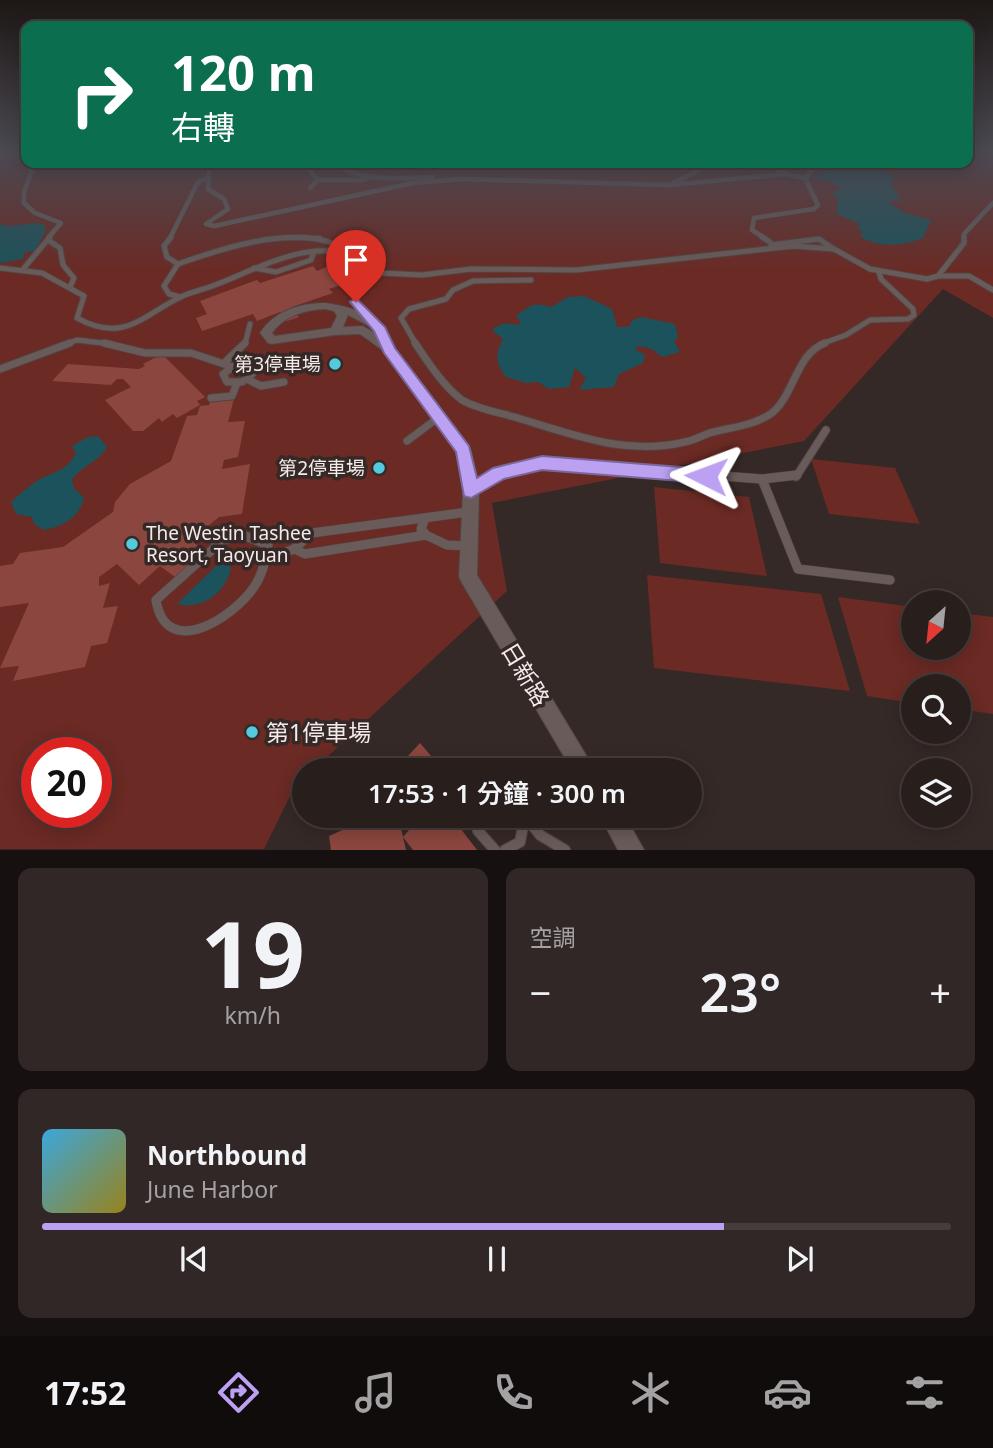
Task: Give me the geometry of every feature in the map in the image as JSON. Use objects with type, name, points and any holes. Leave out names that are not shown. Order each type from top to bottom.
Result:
[{"type":"street","points":[[389,349],[363,330],[272,340],[266,333],[270,325],[282,317],[322,305],[338,308],[381,330],[389,349],[464,450],[471,491],[468,546]]},
{"type":"street","points":[[335,331],[343,316],[338,308]]},
{"type":"street","name":"日新路","points":[[468,546],[468,577],[577,758]]},
{"type":"street","points":[[619,828],[631,849]]},
{"type":"lane","points":[[24,193],[24,202],[34,213],[61,223],[24,268]]},
{"type":"lane","points":[[178,264],[167,257],[164,246],[175,234],[182,211],[194,193]]},
{"type":"lane","points":[[211,193],[224,199],[228,209],[206,223],[214,226],[238,218],[289,212],[316,203],[372,193]]},
{"type":"lane","points":[[771,245],[752,230],[754,218],[814,209],[818,205],[812,193]]},
{"type":"lane","points":[[938,276],[964,243],[964,234],[993,202]]},
{"type":"lane","points":[[180,297],[169,294],[164,286],[178,264],[207,253],[304,238],[325,239],[338,244],[363,262],[356,302],[381,330]]},
{"type":"lane","points":[[48,240],[60,248],[63,265],[74,278],[70,287]]},
{"type":"lane","points":[[360,272],[422,275],[471,269],[576,270],[771,245],[834,249],[879,272],[927,279],[967,273],[978,277],[993,290]]},
{"type":"lane","points":[[254,268],[265,273],[285,271],[311,260],[313,254]]},
{"type":"lane","points":[[0,268],[24,268],[40,272],[70,287],[74,293],[84,296],[83,307],[77,312],[77,317],[93,325],[119,329],[153,316],[180,297],[285,257],[349,254]]},
{"type":"lane","points":[[531,280],[467,282],[453,288],[446,299],[409,309],[401,318],[412,341],[436,368],[448,389],[464,401],[598,443],[645,447],[688,441],[712,432],[750,425],[783,405],[788,388],[816,346],[846,335],[870,320],[908,319],[914,315],[914,309],[881,279],[879,272]]},
{"type":"lane","points":[[0,369],[77,340],[94,340],[145,353],[191,353],[227,365],[250,364],[254,370],[247,379],[237,383],[227,382],[223,377],[227,365],[245,344],[250,324]]},
{"type":"lane","points":[[247,379],[261,386],[284,383]]},
{"type":"lane","points":[[211,398],[232,396],[237,383]]},
{"type":"lane","points":[[407,441],[439,418]]},
{"type":"lane","points":[[471,491],[499,473],[542,463],[762,479],[796,477],[826,430]]},
{"type":"lane","points":[[762,479],[798,569],[890,580]]},
{"type":"lane","points":[[268,559],[268,545],[245,536],[223,540],[156,600],[159,618],[171,629],[196,631],[222,617],[246,597],[262,576],[268,559],[294,549],[313,533],[469,512]]},
{"type":"lane","points":[[425,518],[421,529],[426,535],[447,545],[468,546]]},
{"type":"lane","points":[[294,549],[305,554],[426,535]]},
{"type":"lane","points":[[478,828],[495,849]]},
{"type":"lane","points":[[505,849],[520,842],[523,828]]},
{"type":"lane","points":[[534,828],[540,835],[565,849]]},
{"type":"shaded area","points":[[0,193],[993,193],[993,318],[943,289],[804,441],[492,503],[507,591],[326,758],[292,758],[292,792],[264,849],[0,849]]},
{"type":"shaded area","points":[[811,459],[895,468],[920,524],[829,514]]},
{"type":"shaded area","points":[[654,487],[749,497],[767,576],[660,563]]},
{"type":"shaded area","points":[[647,575],[821,594],[850,691],[654,668]]},
{"type":"shaded area","points":[[838,597],[901,605],[901,660],[971,660],[971,614],[993,617],[993,714],[971,711],[971,674],[901,674],[901,701],[867,696]]},
{"type":"water","points":[[832,193],[896,193],[900,197],[898,201],[887,201],[905,213],[931,220],[923,238],[908,243],[874,243],[860,236],[863,232],[857,228],[860,224],[837,214],[837,196]]},
{"type":"water","points":[[38,223],[44,225],[46,230],[35,251],[25,252],[23,259],[0,263],[0,224],[9,226]]},
{"type":"water","points":[[584,296],[612,309],[617,327],[628,327],[633,320],[641,317],[675,324],[678,337],[674,341],[680,352],[662,357],[652,349],[638,346],[635,349],[645,355],[643,363],[619,374],[614,387],[579,390],[586,378],[575,368],[569,387],[549,389],[538,382],[526,383],[506,377],[497,358],[503,339],[493,328],[505,323],[519,325],[520,321],[516,316],[532,306],[540,304],[551,307],[568,297]]},
{"type":"water","points":[[98,436],[107,447],[72,480],[74,488],[84,498],[74,516],[58,526],[44,530],[34,524],[32,517],[16,514],[11,502],[35,482],[66,466],[76,453],[72,446],[88,437]]},
{"type":"water","points":[[225,557],[231,568],[224,585],[212,598],[196,604],[177,604]]},
{"type":"building","points":[[313,266],[317,271],[329,266],[344,284],[329,289],[333,293],[292,307],[299,317],[287,321],[280,312],[257,321],[253,314],[202,331],[196,318],[207,314],[200,301],[257,280],[260,283]]},
{"type":"building","points":[[162,354],[205,397],[197,401],[200,405],[177,418],[173,414],[162,422],[159,418],[143,431],[133,431],[105,400],[131,387],[123,379],[117,379],[111,385],[52,381],[68,364],[139,369]]},
{"type":"building","name":"The Westin Tashee Resort, Taoyuan","points":[[234,399],[228,422],[245,421],[238,457],[224,460],[222,469],[250,464],[242,514],[219,517],[191,540],[204,551],[175,577],[160,566],[139,585],[117,564],[99,577],[99,586],[110,583],[103,608],[118,606],[107,643],[91,646],[85,667],[13,681],[19,666],[0,668],[29,603],[0,607],[0,566],[13,564],[20,553],[63,547],[113,512],[115,502],[130,484],[171,461],[187,416],[197,415],[200,406],[209,405],[210,402]]},
{"type":"building","points":[[420,743],[433,758],[406,758]]},
{"type":"building","points":[[347,828],[401,828],[406,850],[331,850],[329,836]]},
{"type":"building","points":[[411,828],[460,828],[477,850],[413,850],[403,837]]},
{"type":"place","name":"第3停車場","points":[[335,364]]},
{"type":"place","name":"第2停車場","points":[[379,468]]},
{"type":"place","name":"The Westin Tashee Resort, Taoyuan","points":[[132,544]]},
{"type":"place","name":"第1停車場","points":[[252,732]]},
{"type":"route","points":[[356,302],[381,330],[389,349],[464,450],[471,491],[499,473],[542,463],[706,476]]}]
